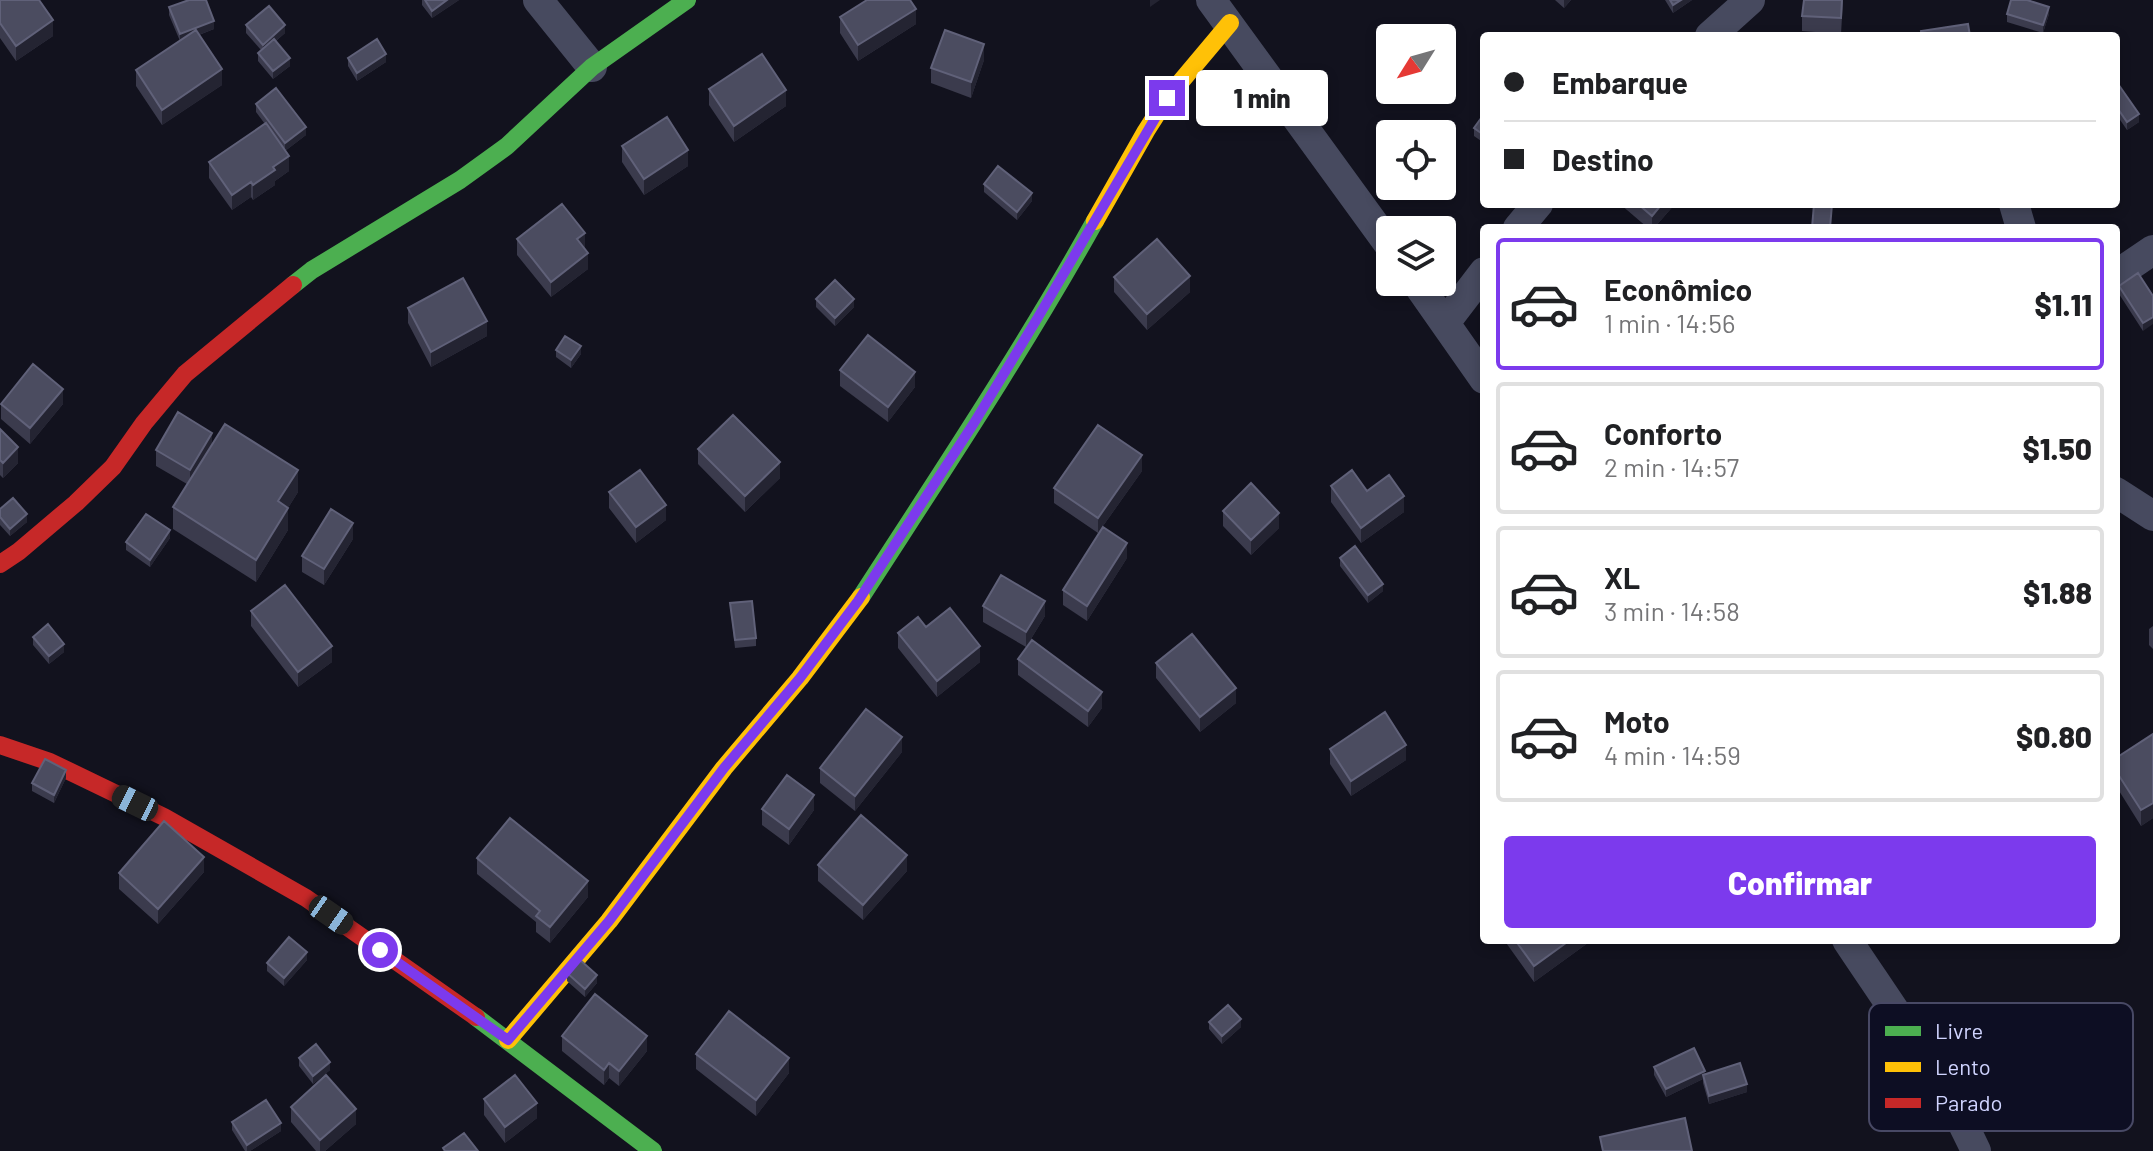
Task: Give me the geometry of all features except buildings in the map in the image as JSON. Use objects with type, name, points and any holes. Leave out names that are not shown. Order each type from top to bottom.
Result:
[{"type":"street","points":[[538,0],[592,67]]},
{"type":"street","points":[[0,564],[76,503],[113,467],[144,423],[195,365],[312,270],[460,180],[507,146],[592,67],[687,0]]},
{"type":"street","points":[[1211,0],[1376,226]]},
{"type":"street","points":[[1714,32],[1750,0]]},
{"type":"street","points":[[508,1040],[609,921],[724,768],[800,678],[858,601],[974,423],[1167,98],[1230,23]]},
{"type":"street","points":[[1521,224],[1535,208]]},
{"type":"street","points":[[2120,272],[2153,250]]},
{"type":"street","points":[[1445,323],[1480,277]]},
{"type":"street","points":[[1426,296],[1480,373]]},
{"type":"street","points":[[2120,495],[2153,516]]},
{"type":"street","points":[[0,745],[50,762],[164,817],[306,898],[508,1040],[653,1151]]},
{"type":"street","points":[[1850,944],[1888,1003]]},
{"type":"street","points":[[1967,1131],[1976,1151]]},
{"type":"traffic: fast","points":[[293,285],[312,270],[460,180],[507,146],[592,67],[687,0]]},
{"type":"traffic: fast","points":[[861,597],[1010,364],[1095,221]]},
{"type":"traffic: fast","points":[[476,1017],[653,1151]]},
{"type":"traffic: slow","points":[[1095,221],[1167,98],[1230,23]]},
{"type":"traffic: slow","points":[[508,1040],[609,921],[724,768],[800,678],[861,597]]},
{"type":"traffic: jam","points":[[0,564],[76,503],[113,467],[144,423],[185,374],[293,285]]},
{"type":"traffic: jam","points":[[0,745],[50,762],[164,817],[306,898],[476,1017]]},
{"type":"route","points":[[380,950],[508,1040],[609,921],[724,768],[800,678],[858,601],[974,423],[1069,268],[1167,98]]}]
